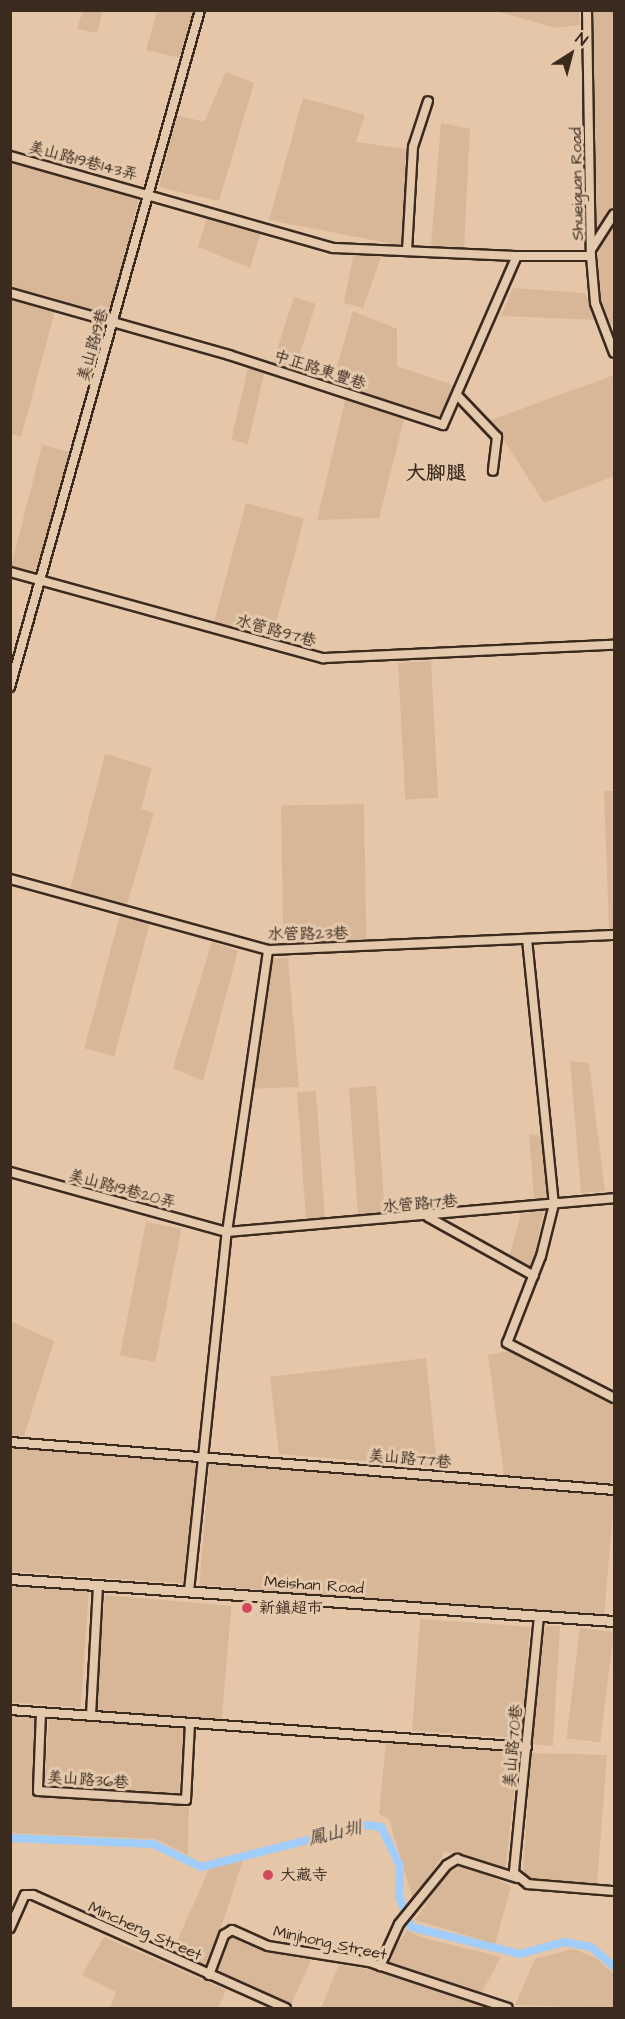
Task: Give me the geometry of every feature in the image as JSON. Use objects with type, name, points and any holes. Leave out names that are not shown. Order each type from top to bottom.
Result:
[{"type":"street","name":"美山路19巷","points":[[10,687],[200,10]]},
{"type":"street","name":"Shueiguan Road","points":[[587,10],[591,252],[595,303],[615,353]]},
{"type":"street","points":[[406,251],[413,147],[428,101]]},
{"type":"street","name":"美山路19巷143弄","points":[[10,156],[149,193]]},
{"type":"street","points":[[149,193],[333,248],[517,256],[591,252],[615,214]]},
{"type":"street","name":"中正路東豐巷","points":[[10,293],[114,321],[443,425],[517,256]]},
{"type":"street","points":[[606,330],[615,328]]},
{"type":"street","points":[[457,395],[496,437],[493,471]]},
{"type":"street","name":"水管路97巷","points":[[10,572],[323,658],[615,645]]},
{"type":"street","name":"水管路23巷","points":[[10,879],[268,950],[615,935]]},
{"type":"street","points":[[527,939],[554,1204],[534,1276],[507,1343],[615,1398]]},
{"type":"street","points":[[189,1591],[227,1232],[268,950]]},
{"type":"street","name":"美山路19巷20弄","points":[[10,1172],[227,1232]]},
{"type":"street","name":"水管路17巷","points":[[227,1232],[428,1217],[615,1198]]},
{"type":"street","points":[[428,1217],[534,1276]]},
{"type":"street","name":"美山路77巷","points":[[10,1442],[204,1455],[615,1490]]},
{"type":"street","name":"Meishan Road","points":[[10,1579],[615,1621]]},
{"type":"street","points":[[91,1716],[98,1585]]},
{"type":"street","name":"美山路70巷","points":[[517,1878],[539,1616]]},
{"type":"street","points":[[10,1710],[527,1747]]},
{"type":"street","name":"美山路36巷","points":[[41,1712],[38,1791],[186,1800],[190,1722]]},
{"type":"street","points":[[380,1966],[399,1924],[457,1859],[517,1878],[528,1884],[615,1891]]},
{"type":"street","name":"Mincheng Street","points":[[10,1928],[28,1894],[286,2008]]},
{"type":"street","name":"Minjhong Street","points":[[209,1974],[224,1935],[232,1930],[268,1946],[380,1966],[507,2008]]},
{"type":"shaded area","points":[[83,10],[103,11],[97,33],[77,29]]},
{"type":"shaded area","points":[[157,11],[194,11],[180,58],[146,50]]},
{"type":"shaded area","points":[[496,11],[579,11],[580,25],[556,28]]},
{"type":"shaded area","points":[[591,11],[614,11],[614,205],[596,228]]},
{"type":"shaded area","points":[[226,72],[254,83],[219,201],[159,187],[177,115],[204,122]]},
{"type":"shaded area","points":[[303,98],[365,115],[356,142],[406,149],[403,246],[269,220]]},
{"type":"shaded area","points":[[441,123],[470,129],[464,248],[431,245]]},
{"type":"shaded area","points":[[10,163],[139,198],[111,315],[11,287]]},
{"type":"shaded area","points":[[208,214],[262,229],[250,268],[198,247]]},
{"type":"shaded area","points":[[614,220],[614,324],[610,325],[599,294],[598,241]]},
{"type":"shaded area","points":[[354,251],[381,257],[363,308],[344,303]]},
{"type":"shaded area","points":[[513,288],[585,293],[595,320],[501,316]]},
{"type":"shaded area","points":[[294,297],[316,304],[295,369],[273,362]]},
{"type":"shaded area","points":[[11,299],[55,311],[21,437],[11,434]]},
{"type":"shaded area","points":[[353,311],[397,329],[397,366],[456,386],[441,417],[332,384]]},
{"type":"shaded area","points":[[248,368],[265,372],[248,444],[231,440]]},
{"type":"shaded area","points":[[614,375],[614,476],[544,503],[491,420]]},
{"type":"shaded area","points":[[346,396],[405,416],[379,518],[317,520]]},
{"type":"shaded area","points":[[42,445],[74,453],[36,574],[11,567]]},
{"type":"shaded area","points":[[246,503],[304,519],[272,638],[214,623]]},
{"type":"shaded area","points":[[431,661],[438,798],[405,800],[398,663]]},
{"type":"shaded area","points":[[105,754],[152,768],[141,809],[154,813],[127,904],[70,890]]},
{"type":"shaded area","points":[[604,791],[614,791],[614,932],[609,932]]},
{"type":"shaded area","points":[[364,804],[366,941],[283,942],[281,805]]},
{"type":"shaded area","points":[[120,915],[150,923],[114,1056],[84,1048]]},
{"type":"shaded area","points":[[212,942],[238,951],[203,1081],[173,1068]]},
{"type":"shaded area","points":[[288,958],[299,1087],[249,1089],[273,959]]},
{"type":"shaded area","points":[[570,1061],[589,1063],[605,1191],[581,1193]]},
{"type":"shaded area","points":[[376,1086],[385,1214],[358,1216],[349,1088]]},
{"type":"shaded area","points":[[316,1091],[325,1219],[306,1220],[297,1092]]},
{"type":"shaded area","points":[[529,1134],[541,1136],[549,1200],[534,1200]]},
{"type":"shaded area","points":[[544,1210],[529,1270],[509,1258],[521,1214]]},
{"type":"shaded area","points":[[146,1222],[181,1229],[155,1362],[120,1356]]},
{"type":"shaded area","points":[[10,1321],[54,1341],[24,1436],[11,1435]]},
{"type":"shaded area","points":[[508,1351],[614,1401],[614,1484],[504,1475],[488,1355]]},
{"type":"shaded area","points":[[426,1358],[437,1467],[279,1454],[270,1377]]},
{"type":"shaded area","points":[[10,1448],[197,1461],[188,1584],[10,1571]]},
{"type":"shaded area","points":[[210,1461],[614,1496],[604,1620],[199,1585]]},
{"type":"shaded area","points":[[11,1586],[89,1591],[81,1707],[10,1702]]},
{"type":"shaded area","points":[[105,1595],[232,1606],[221,1721],[95,1710]]},
{"type":"shaded area","points":[[420,1619],[530,1627],[522,1738],[412,1731]]},
{"type":"shaded area","points":[[545,1626],[560,1626],[553,1746],[532,1744]]},
{"type":"shaded area","points":[[580,1628],[614,1632],[600,1742],[566,1738]]},
{"type":"shaded area","points":[[11,1715],[34,1717],[35,1795],[189,1807],[188,1855],[156,1839],[11,1833]]},
{"type":"shaded area","points":[[49,1717],[184,1726],[179,1793],[44,1784]]},
{"type":"shaded area","points":[[386,1742],[519,1751],[505,1872],[445,1851],[414,1903],[389,1819],[379,1814]]},
{"type":"shaded area","points":[[531,1753],[607,1755],[597,1885],[528,1879],[523,1871]]},
{"type":"shaded area","points":[[243,1860],[207,1971],[171,1955],[209,1869]]},
{"type":"shaded area","points":[[464,1864],[511,1886],[495,1944],[415,1920],[446,1875]]},
{"type":"shaded area","points":[[407,1930],[420,1937],[501,1957],[481,1994],[385,1964]]},
{"type":"shaded area","points":[[231,1932],[282,1955],[311,1960],[290,2007],[214,1973]]},
{"type":"shaded area","points":[[104,1937],[226,1990],[218,2008],[110,2008],[116,1992],[82,1975]]},
{"type":"shaded area","points":[[573,1949],[596,1958],[614,1974],[614,2008],[515,2005],[535,1959]]},
{"type":"shaded area","points":[[339,1965],[373,1970],[494,2008],[321,2008]]},
{"type":"waterway","name":"鳳山圳","points":[[10,1838],[153,1844],[201,1867],[367,1825],[381,1827],[400,1866],[399,1896],[411,1927],[520,1954],[564,1942],[591,1947],[614,1966]]},
{"type":"place","name":"新鎮超市","points":[[247,1608]]},
{"type":"place","name":"大藏寺","points":[[268,1875]]},
{"type":"district","name":"大腳腿","points":[[436,473]]}]
